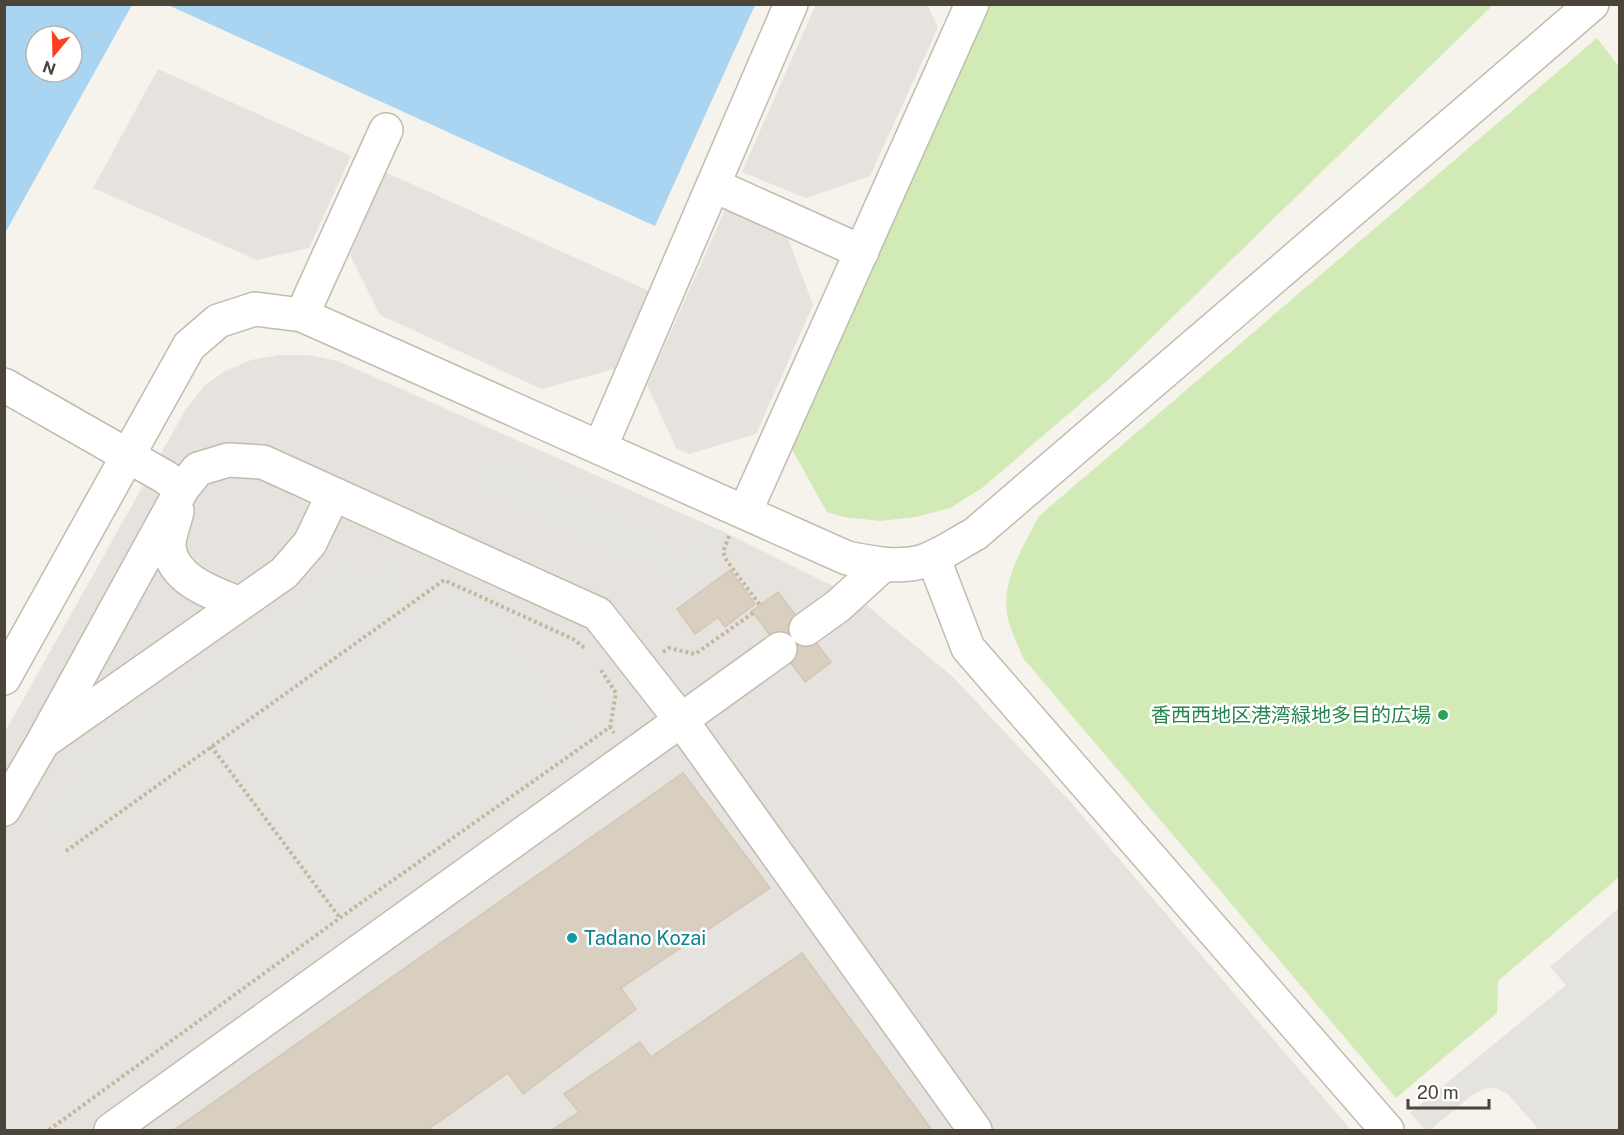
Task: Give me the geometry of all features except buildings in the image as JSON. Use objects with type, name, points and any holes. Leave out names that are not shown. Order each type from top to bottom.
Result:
[{"type":"street","points":[[600,448],[791,4]]},
{"type":"street","points":[[739,521],[972,4]]},
{"type":"street","points":[[4,678],[189,346],[218,321],[255,309],[302,315],[600,448],[739,521],[847,558],[883,565],[920,562],[933,557],[975,534],[1589,7]]},
{"type":"street","points":[[302,315],[386,130]]},
{"type":"street","points":[[713,185],[862,252]]},
{"type":"street","points":[[4,385],[182,489]]},
{"type":"street","points":[[4,809],[182,489],[198,469],[228,460],[263,462],[598,614],[681,720],[975,1131]]},
{"type":"street","points":[[182,489],[169,547],[180,573],[209,592],[240,604]]},
{"type":"street","points":[[43,742],[284,573],[310,543],[333,495]]},
{"type":"street","points":[[933,557],[968,648],[1388,1131]]},
{"type":"street","points":[[806,629],[838,606],[883,565]]},
{"type":"street","points":[[111,1131],[780,649]]},
{"type":"path","points":[[739,521],[723,552],[727,561],[760,605]]},
{"type":"path","points":[[66,852],[444,580],[573,639],[590,654]]},
{"type":"path","points":[[612,688],[669,648],[695,654],[753,613]]},
{"type":"path","points":[[49,1131],[340,918],[610,727],[616,693],[596,662]]},
{"type":"path","points":[[610,727],[632,756]]},
{"type":"path","points":[[211,746],[340,918]]},
{"type":"shaded area","points":[[816,4],[927,5],[938,27],[870,176],[806,198],[742,172]]},
{"type":"shaded area","points":[[158,69],[351,156],[309,248],[257,260],[93,188]]},
{"type":"shaded area","points":[[385,172],[649,291],[614,369],[542,389],[380,315],[350,255]]},
{"type":"shaded area","points":[[726,208],[787,236],[813,305],[756,434],[689,454],[676,448],[647,385]]},
{"type":"shaded area","points":[[279,355],[309,355],[338,361],[724,532],[859,599],[953,677],[1066,797],[1351,1130],[5,1130],[5,732],[186,409],[204,386],[225,371],[251,360]]},
{"type":"shaded area","points":[[486,449],[670,532],[666,544],[672,552],[691,542],[700,522],[724,532],[715,557],[722,577],[677,609],[665,581],[466,493]]},
{"type":"shaded area","points":[[355,551],[368,569],[391,553],[417,590],[393,608],[402,620],[450,586],[497,606],[585,736],[342,907],[212,736],[59,849],[31,811],[71,781],[59,761]]},
{"type":"shaded area","points":[[1619,908],[1619,1130],[1539,1130],[1508,1094],[1496,1088],[1484,1089],[1472,1095],[1430,1130],[1425,1130],[1410,1113],[1566,985],[1550,967]]},
{"type":"green space","points":[[989,5],[1493,5],[1108,380],[982,488],[950,508],[916,517],[880,521],[843,517],[827,512],[790,446]]},
{"type":"green space","points":[[1597,38],[1620,68],[1619,877],[1498,981],[1497,1013],[1396,1098],[1023,658],[1006,609],[1009,581],[1019,554],[1039,516]]},
{"type":"water","points":[[755,4],[655,226],[168,5]]},
{"type":"water","points":[[4,5],[132,5],[5,233]]},
{"type":"place","name":"香西西地区港湾緑地多目的広場","points":[[1443,715]]},
{"type":"place","name":"Tadano Kozai","points":[[572,938]]}]
